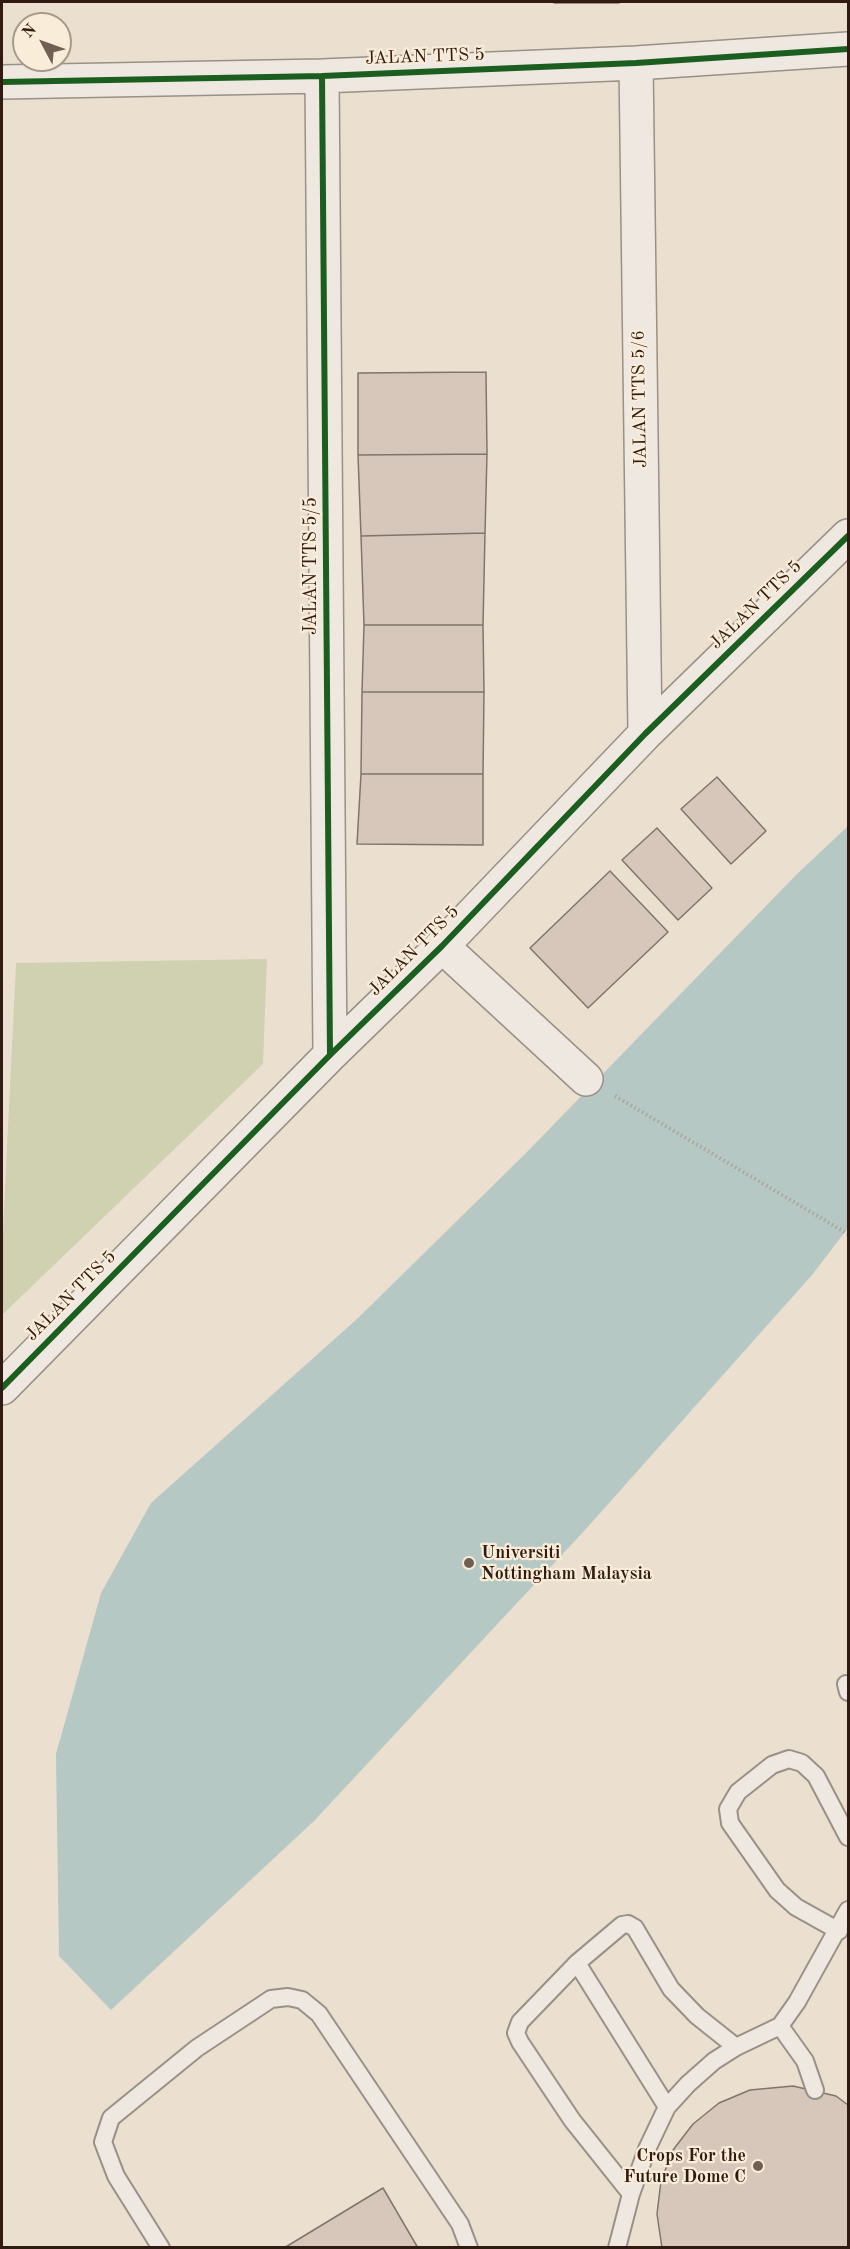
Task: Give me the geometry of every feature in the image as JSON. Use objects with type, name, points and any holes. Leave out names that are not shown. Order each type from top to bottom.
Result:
[{"type":"street","name":"JALAN TTS 5","points":[[2,82],[322,76],[636,63],[849,49]]},
{"type":"street","name":"JALAN TTS 5/6","points":[[636,63],[645,734]]},
{"type":"street","name":"JALAN TTS 5/5","points":[[322,76],[330,1055]]},
{"type":"street","name":"JALAN TTS 5","points":[[2,1388],[330,1055],[442,946],[645,734],[849,536]]},
{"type":"street","points":[[442,946],[586,1078]]},
{"type":"lane","points":[[838,1931],[796,1907],[777,1890],[730,1823],[728,1809],[738,1792],[772,1765],[789,1759],[802,1763],[816,1776],[849,1837]]},
{"type":"lane","points":[[617,2247],[631,2194],[647,2149],[667,2107],[714,2061],[736,2047],[780,2026],[797,2002],[849,1910]]},
{"type":"lane","points":[[631,2194],[573,2120],[520,2042],[516,2033],[520,2022],[577,1963],[622,1925],[628,1924],[635,1928],[672,1989],[697,2016],[736,2047]]},
{"type":"lane","points":[[577,1963],[667,2107]]},
{"type":"lane","points":[[161,2247],[116,2176],[103,2142],[111,2118],[197,2048],[272,2000],[288,1997],[302,2000],[319,2014],[460,2224],[469,2247]]},
{"type":"lane","points":[[780,2026],[804,2061],[815,2090]]},
{"type":"path","points":[[586,1078],[849,1234]]},
{"type":"green space","points":[[267,959],[263,1064],[2,1315],[2,1250],[16,963]]},
{"type":"shaded area","points":[[848,826],[848,1228],[812,1275],[585,1530],[314,1821],[111,2010],[59,1956],[56,1754],[101,1593],[151,1503],[357,1319],[525,1154],[796,875]]},
{"type":"building","points":[[619,2],[619,3],[554,3]]},
{"type":"building","points":[[486,372],[487,454],[358,455],[358,373]]},
{"type":"building","points":[[487,454],[485,533],[361,536],[358,455]]},
{"type":"building","points":[[485,533],[483,625],[364,625],[361,536]]},
{"type":"building","points":[[364,625],[483,625],[484,692],[362,692]]},
{"type":"building","points":[[362,692],[484,692],[483,774],[361,774]]},
{"type":"building","points":[[361,774],[483,774],[483,845],[357,844]]},
{"type":"building","points":[[717,777],[766,831],[731,864],[681,809]]},
{"type":"building","points":[[657,828],[712,888],[678,920],[622,860]]},
{"type":"building","points":[[610,871],[668,932],[588,1008],[530,948]]},
{"type":"building","name":"Crops For the Future Dome C","points":[[793,2086],[836,2096],[848,2105],[848,2248],[662,2248],[657,2214],[661,2181],[673,2150],[693,2124],[719,2103],[750,2090]]},
{"type":"building","points":[[383,2188],[418,2248],[284,2248]]},
{"type":"cycle path","points":[[2,82],[322,76],[636,63],[848,49]]},
{"type":"cycle path","points":[[322,76],[330,1055]]},
{"type":"cycle path","points":[[2,1388],[330,1055],[442,946],[645,734],[848,536]]},
{"type":"place","name":"Universiti Nottingham Malaysia","points":[[469,1563]]},
{"type":"place","name":"Crops For the Future Dome C","points":[[758,2166]]}]
